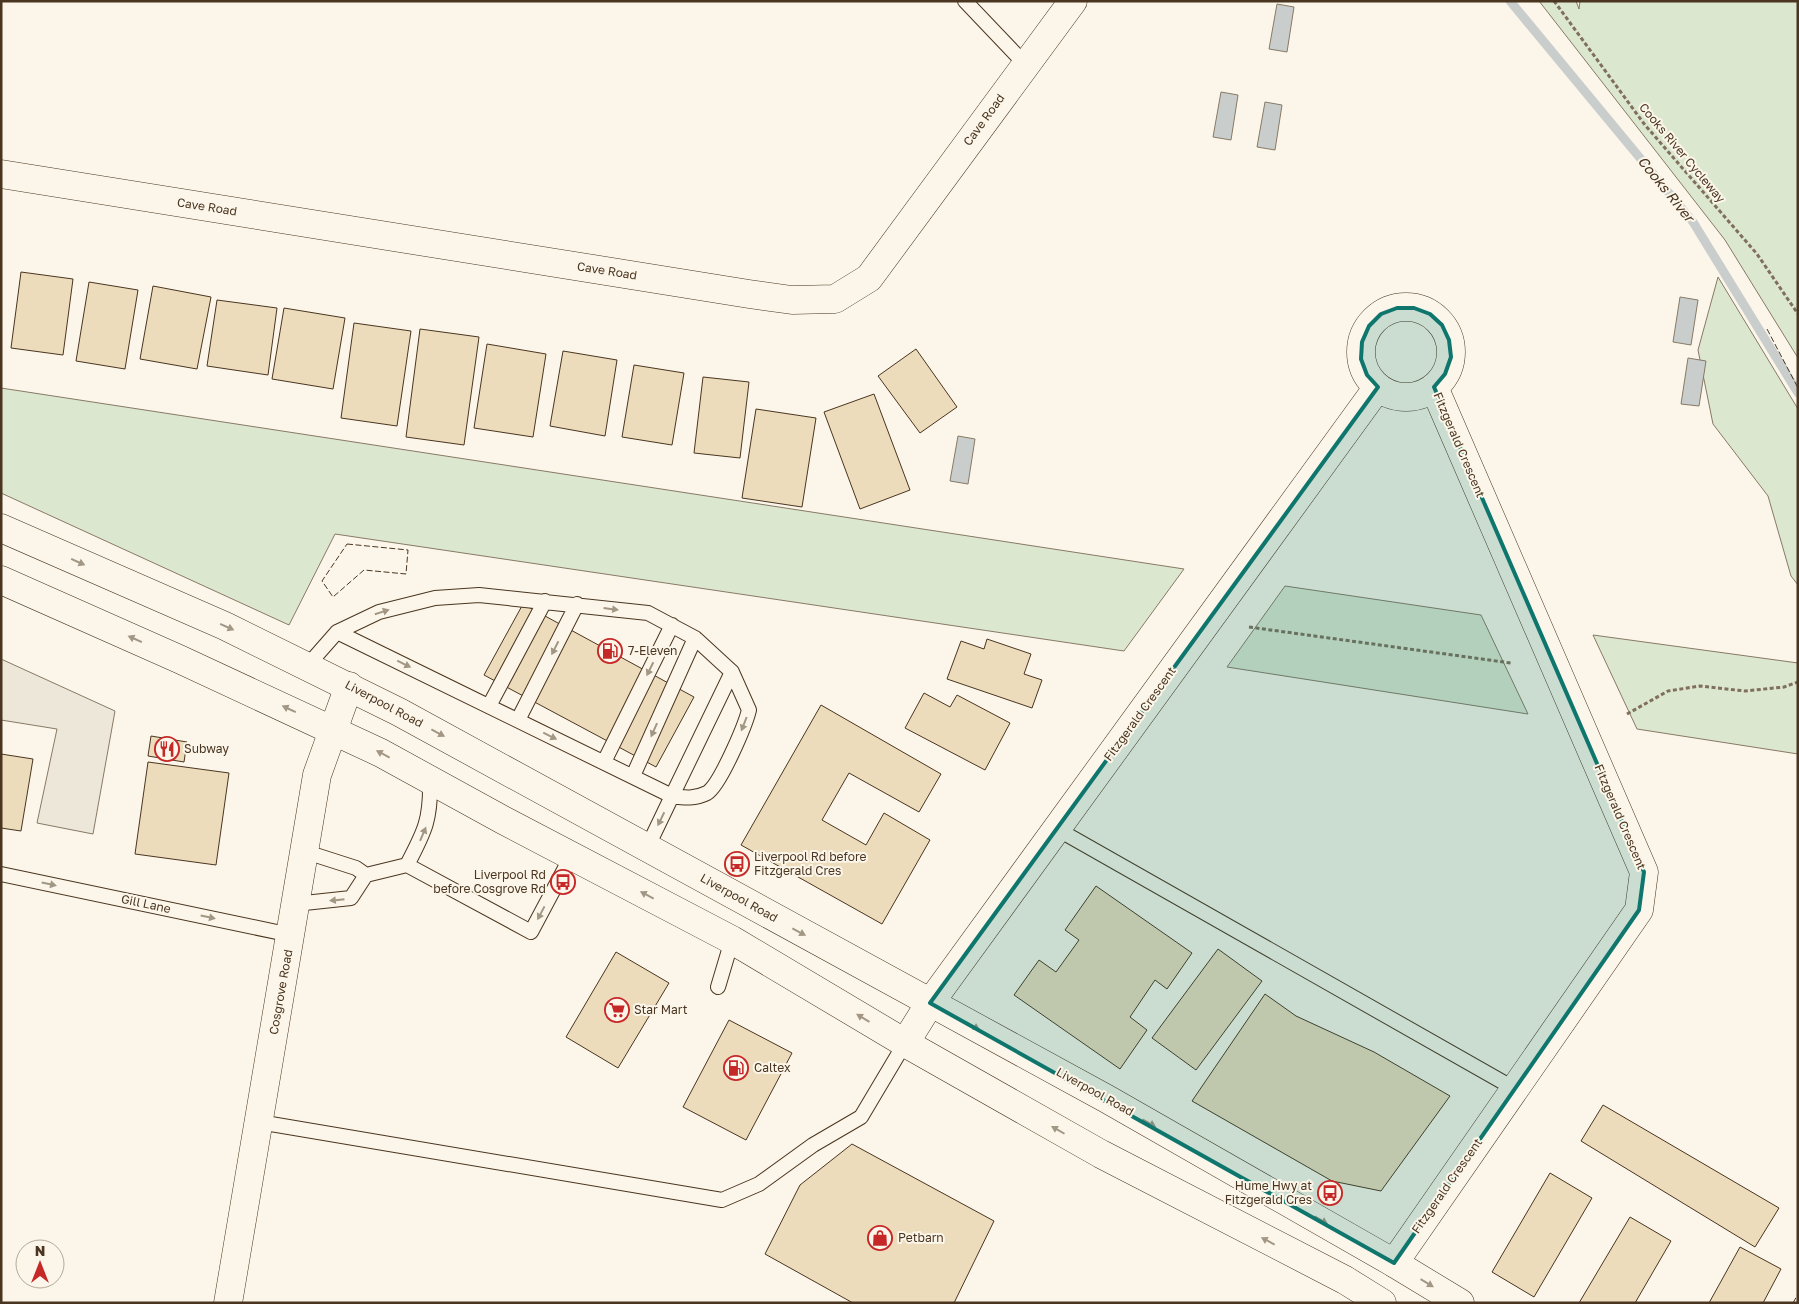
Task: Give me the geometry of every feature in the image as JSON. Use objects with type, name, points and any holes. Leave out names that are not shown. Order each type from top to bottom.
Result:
[{"type":"main road","name":"Cave Road","points":[[1,174],[749,294],[792,300],[835,299],[869,278],[1073,1]]},
{"type":"main road","name":"Fitzgerald Crescent","points":[[1397,308],[1414,308],[1430,314],[1442,325],[1449,340],[1451,357],[1445,374],[1434,387],[1421,394],[1406,397],[1392,394],[1378,387],[1367,375],[1361,359],[1362,342],[1369,326],[1381,314],[1397,308]]},
{"type":"main road","name":"Fitzgerald Crescent","points":[[905,1043],[930,1003],[1378,387]]},
{"type":"main road","name":"Fitzgerald Crescent","points":[[1394,1262],[1639,910],[1644,872],[1434,387]]},
{"type":"main road","name":"Liverpool Road","points":[[1,528],[225,626],[349,686],[648,846],[930,1003],[1124,1108],[1394,1262],[1460,1303]]},
{"type":"main road","points":[[1,580],[333,730],[430,780],[732,940],[905,1043],[1100,1154],[1345,1280],[1382,1303]]},
{"type":"main road","name":"Cosgrove Road","points":[[228,1303],[291,935],[303,851],[318,775],[349,686]]},
{"type":"lane","points":[[964,1],[1025,64]]},
{"type":"lane","points":[[308,665],[337,632],[379,612],[435,598],[479,595],[577,604],[648,613],[695,638],[732,672],[749,710],[744,727],[717,782],[709,792],[687,798],[672,796],[337,632]]},
{"type":"lane","points":[[489,706],[545,601]]},
{"type":"lane","points":[[518,720],[577,604]]},
{"type":"lane","points":[[604,762],[672,625]]},
{"type":"lane","points":[[633,776],[695,638]]},
{"type":"lane","points":[[648,846],[732,672]]},
{"type":"lane","points":[[407,865],[424,833],[428,819],[430,780]]},
{"type":"lane","points":[[1056,829],[1514,1089]]},
{"type":"lane","points":[[303,851],[356,868],[366,875]]},
{"type":"lane","points":[[295,904],[351,898],[366,875],[407,865],[531,932],[572,855]]},
{"type":"lane","name":"Gill Lane","points":[[1,874],[291,935]]},
{"type":"lane","points":[[718,987],[732,940]]},
{"type":"lane","points":[[258,1122],[722,1200],[759,1184],[781,1166],[861,1117],[905,1043]]},
{"type":"path","name":"Cooks River Cycleway","points":[[1554,1],[1645,125],[1757,254],[1798,314]]},
{"type":"path","points":[[1249,627],[1511,663]]},
{"type":"path","points":[[1627,714],[1668,692],[1700,686],[1745,691],[1784,686],[1798,682]]},
{"type":"highlighted area","points":[[1397,308],[1414,308],[1430,314],[1442,325],[1449,340],[1451,357],[1445,374],[1434,387],[1644,872],[1639,910],[1394,1263],[930,1003],[1378,387],[1367,375],[1361,359],[1362,342],[1369,326],[1381,314]]},
{"type":"green space","points":[[1539,1],[1576,1],[1579,9],[1580,1],[1798,1],[1798,358],[1725,240]]},
{"type":"green space","points":[[1718,277],[1798,409],[1798,585],[1791,576],[1768,496],[1713,424],[1698,350]]},
{"type":"green space","points":[[1,388],[1184,569],[1124,651],[335,534],[289,625],[1,493]]},
{"type":"green space","points":[[1285,586],[1481,615],[1528,714],[1227,667]]},
{"type":"green space","points":[[1593,635],[1798,663],[1798,754],[1637,729]]},
{"type":"shaded area","points":[[1277,4],[1294,7],[1287,52],[1269,49]]},
{"type":"shaded area","points":[[1221,92],[1238,95],[1231,140],[1213,137]]},
{"type":"shaded area","points":[[1265,102],[1282,105],[1275,150],[1257,147]]},
{"type":"shaded area","points":[[1680,297],[1698,300],[1691,345],[1673,342]]},
{"type":"shaded area","points":[[1688,358],[1706,361],[1699,406],[1681,404]]},
{"type":"shaded area","points":[[958,436],[975,439],[968,484],[950,481]]},
{"type":"shaded area","points":[[1,659],[115,711],[93,834],[37,823],[57,729],[1,720]]},
{"type":"building","points":[[21,272],[73,279],[63,355],[11,348]]},
{"type":"building","points":[[89,282],[138,290],[125,369],[76,361]]},
{"type":"building","points":[[153,286],[211,297],[197,369],[140,359]]},
{"type":"building","points":[[217,300],[277,308],[268,375],[207,366]]},
{"type":"building","points":[[284,308],[345,318],[333,389],[272,379]]},
{"type":"building","points":[[354,323],[411,331],[397,426],[341,418]]},
{"type":"building","points":[[420,329],[479,337],[464,445],[406,437]]},
{"type":"building","points":[[487,344],[546,354],[533,437],[474,428]]},
{"type":"building","points":[[916,349],[957,407],[920,433],[878,376]]},
{"type":"building","points":[[563,351],[617,360],[605,436],[550,426]]},
{"type":"building","points":[[634,365],[684,373],[672,445],[622,437]]},
{"type":"building","points":[[703,377],[749,382],[740,458],[694,453]]},
{"type":"building","points":[[874,394],[910,490],[860,509],[824,412]]},
{"type":"building","points":[[756,409],[816,418],[802,507],[742,498]]},
{"type":"building","points":[[523,604],[694,697],[656,767],[484,675]]},
{"type":"building","points":[[987,639],[1031,654],[1024,674],[1042,680],[1032,708],[947,679],[961,641],[984,649]]},
{"type":"building","points":[[924,693],[950,707],[957,695],[1010,723],[985,770],[905,728]]},
{"type":"building","points":[[821,705],[941,774],[919,812],[849,773],[822,820],[866,845],[884,813],[930,840],[882,924],[741,845]]},
{"type":"building","name":"Subway","points":[[151,736],[187,742],[184,762],[148,756]]},
{"type":"building","points":[[1,754],[33,759],[21,831],[1,828]]},
{"type":"building","points":[[148,762],[229,773],[216,865],[135,854]]},
{"type":"building","points":[[1096,886],[1192,953],[1167,989],[1155,980],[1130,1017],[1147,1030],[1120,1069],[1014,995],[1039,960],[1056,972],[1079,940],[1065,930]]},
{"type":"building","points":[[1218,949],[1262,981],[1196,1070],[1152,1038]]},
{"type":"building","name":"Star Mart","points":[[616,952],[669,983],[618,1068],[566,1037]]},
{"type":"building","points":[[1265,994],[1296,1016],[1374,1052],[1450,1096],[1381,1191],[1332,1181],[1192,1101]]},
{"type":"building","points":[[729,1020],[792,1053],[746,1140],[683,1107]]},
{"type":"building","points":[[1603,1105],[1779,1208],[1755,1247],[1581,1141]]},
{"type":"building","name":"Petbarn","points":[[852,1144],[994,1221],[954,1303],[853,1303],[765,1254],[800,1185]]},
{"type":"building","points":[[1550,1173],[1592,1198],[1534,1297],[1492,1272]]},
{"type":"building","points":[[1630,1217],[1671,1241],[1635,1303],[1579,1303]]},
{"type":"building","points":[[1740,1247],[1781,1269],[1763,1303],[1709,1303]]},
{"type":"waterway","name":"Cooks River","points":[[1510,1],[1693,222],[1798,393]]},
{"type":"fence","points":[[1767,329],[1798,388]]},
{"type":"fence","points":[[347,544],[408,550],[406,574],[364,570],[333,597],[322,581],[347,544]]},
{"type":"fence","points":[[1793,1303],[1798,1294]]},
{"type":"place","name":"7-Eleven","points":[[610,651]]},
{"type":"place","name":"Subway","points":[[167,749]]},
{"type":"place","name":"Liverpool Rd before Fitzgerald Cres","points":[[737,864]]},
{"type":"place","name":"Liverpool Rd before Cosgrove Rd","points":[[563,882]]},
{"type":"place","name":"Star Mart","points":[[617,1010]]},
{"type":"place","name":"Caltex","points":[[736,1068]]},
{"type":"place","name":"Hume Hwy at Fitzgerald Cres","points":[[1330,1193]]},
{"type":"place","name":"Petbarn","points":[[880,1238]]}]
